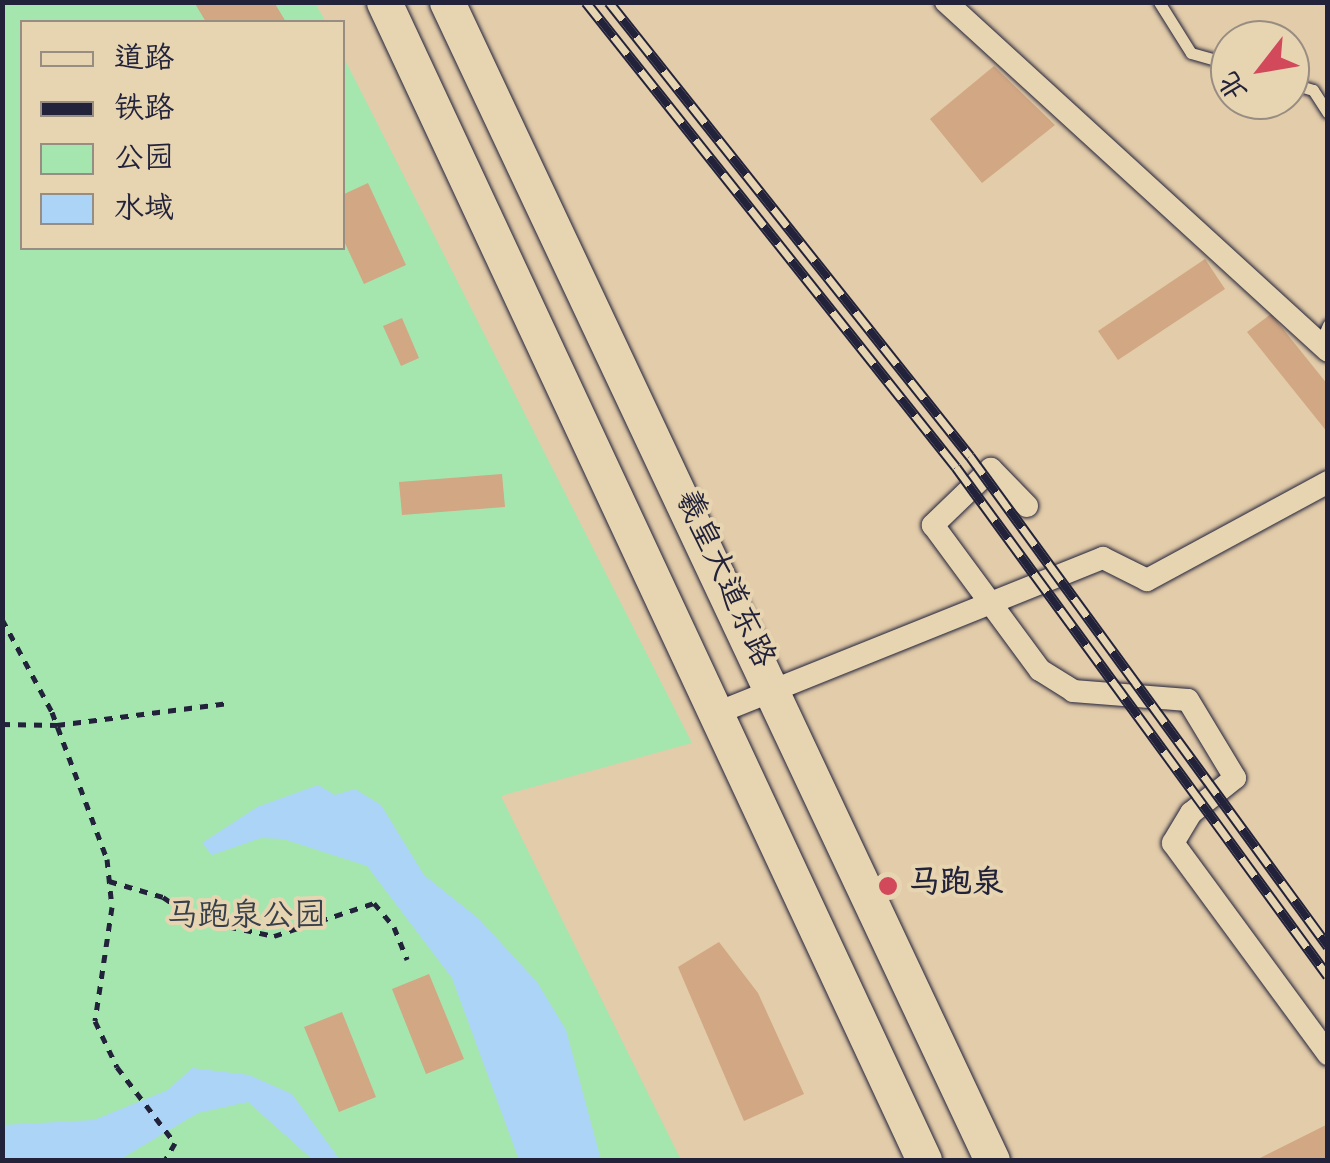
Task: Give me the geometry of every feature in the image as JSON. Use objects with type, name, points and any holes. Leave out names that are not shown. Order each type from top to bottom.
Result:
[{"type":"main road","name":"羲皇大道东路","points":[[384,2],[924,1160]]},
{"type":"main road","name":"羲皇大道东路","points":[[448,2],[992,1160]]},
{"type":"street","points":[[946,2],[1325,340]]},
{"type":"street","points":[[1027,506],[991,469],[932,524],[987,605],[1040,670],[1073,691],[1188,700],[1235,778],[1192,814],[1173,843],[1328,1054]]},
{"type":"street","points":[[717,713],[1103,558],[1147,580],[1328,482]]},
{"type":"lane","points":[[1163,4],[1191,53],[1210,58]]},
{"type":"lane","points":[[1310,89],[1328,113]]},
{"type":"path","points":[[2,619],[57,725],[108,858],[107,951],[94,1022],[131,1087],[174,1143],[164,1160]]},
{"type":"path","points":[[2,724],[57,725],[229,702]]},
{"type":"path","points":[[110,881],[163,897],[198,920],[274,936],[374,903],[394,927],[408,960]]},
{"type":"green space","name":"马跑泉公园","points":[[2,3],[315,3],[325,20],[20,20],[20,250],[345,250],[345,60],[692,743],[501,796],[681,1160],[3,1160]]},
{"type":"water","points":[[318,785],[335,795],[355,789],[381,805],[424,875],[479,919],[537,982],[566,1030],[601,1160],[519,1160],[452,978],[367,866],[283,839],[261,838],[212,855],[202,843],[257,807]]},
{"type":"water","points":[[192,1068],[249,1075],[292,1094],[340,1160],[313,1160],[248,1102],[198,1113],[119,1160],[3,1160],[3,1125],[94,1120],[168,1090]]},
{"type":"building","points":[[194,2],[274,2],[285,20],[205,20]]},
{"type":"building","points":[[994,66],[1055,125],[982,183],[930,119]]},
{"type":"building","points":[[368,183],[406,265],[364,284],[345,243],[345,194]]},
{"type":"building","points":[[1205,259],[1225,289],[1118,360],[1098,331]]},
{"type":"building","points":[[1271,314],[1328,385],[1328,433],[1247,332]]},
{"type":"building","points":[[402,318],[419,358],[401,366],[383,326]]},
{"type":"building","points":[[502,474],[505,507],[402,515],[399,482]]},
{"type":"building","points":[[719,942],[758,993],[804,1094],[744,1121],[678,967]]},
{"type":"building","points":[[429,974],[464,1059],[426,1074],[392,989]]},
{"type":"building","points":[[342,1012],[376,1097],[339,1112],[304,1027]]},
{"type":"building","points":[[1328,1124],[1328,1160],[1256,1160]]},
{"type":"railway","points":[[586,2],[956,467],[1328,976]]},
{"type":"railway","points":[[609,2],[970,456],[1328,946]]},
{"type":"place","name":"马跑泉","points":[[888,886]]}]
